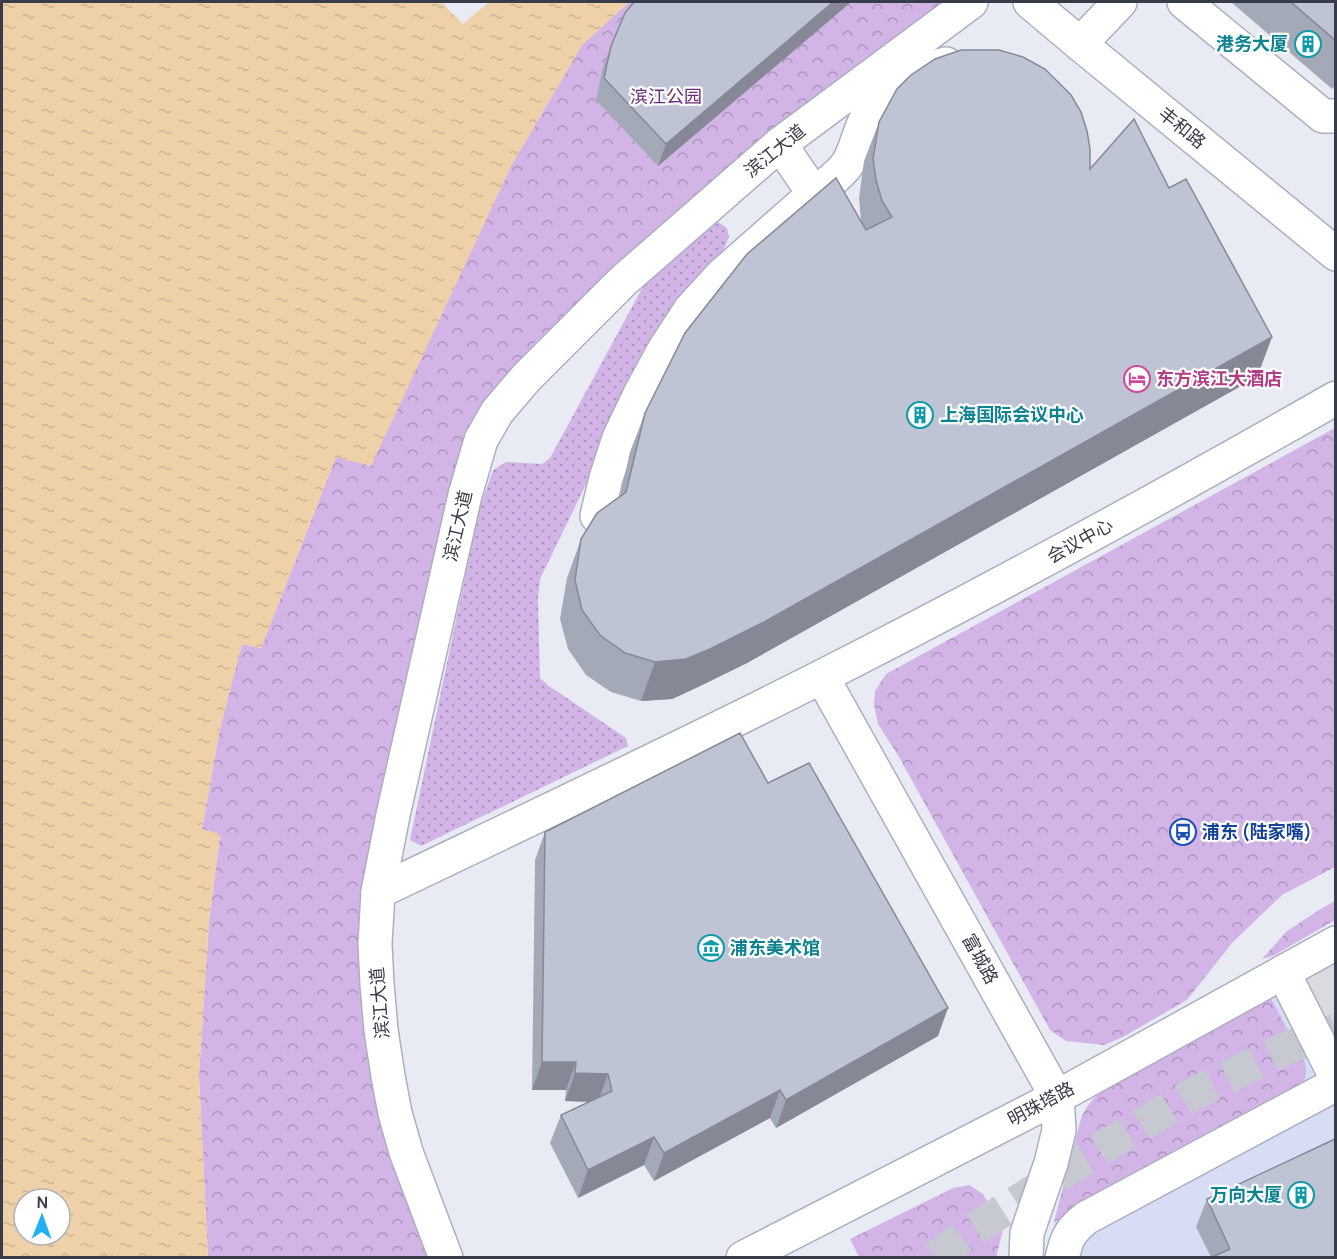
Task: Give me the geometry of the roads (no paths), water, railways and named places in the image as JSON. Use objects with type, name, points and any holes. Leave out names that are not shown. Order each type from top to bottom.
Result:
[{"type":"street","name":"滨江大道","points":[[446,1257],[406,1152],[395,1113],[387,1076],[375,954],[378,892],[396,804],[465,495],[481,440],[497,412],[519,387],[623,281],[780,144],[971,2]]},
{"type":"street","name":"丰和路","points":[[1030,2],[1335,254]]},
{"type":"street","points":[[1080,44],[1120,2]]},
{"type":"street","points":[[1184,2],[1323,116],[1335,116]]},
{"type":"street","points":[[597,516],[619,438],[664,350],[690,310],[722,275],[846,166],[867,118],[879,101],[896,86],[917,74],[942,65],[979,63]]},
{"type":"street","points":[[780,144],[814,195]]},
{"type":"street","name":"会议中心","points":[[378,892],[822,677],[1015,576],[1335,398]]},
{"type":"street","name":"富城路","points":[[822,677],[1057,1097],[1059,1130],[1051,1163],[1027,1233],[1026,1257]]},
{"type":"street","name":"明珠塔路","points":[[743,1257],[1057,1097],[1335,943]]},
{"type":"street","points":[[1283,972],[1335,1077]]},
{"type":"street","points":[[1062,1257],[1065,1243],[1073,1229],[1086,1218],[1335,1084]]},
{"type":"water","points":[[2,2],[629,2],[582,45],[511,166],[371,466],[336,457],[261,648],[242,644],[220,728],[202,829],[220,834],[209,922],[199,1076],[208,1257],[2,1258]]},
{"type":"tunnel","points":[[936,1258],[963,1236],[1105,1146],[1195,1093],[1287,1048],[1336,1030]]},
{"type":"place","name":"港务大厦","points":[[1308,44]]},
{"type":"place","name":"东方滨江大酒店","points":[[1137,379]]},
{"type":"place","name":"上海国际会议中心","points":[[920,415]]},
{"type":"place","name":"浦东 (陆家嘴)","points":[[1183,832]]},
{"type":"place","name":"浦东美术馆","points":[[711,948]]},
{"type":"place","name":"万向大厦","points":[[1301,1195]]},
{"type":"park label","name":"滨江公园","points":[[666,97]]}]
